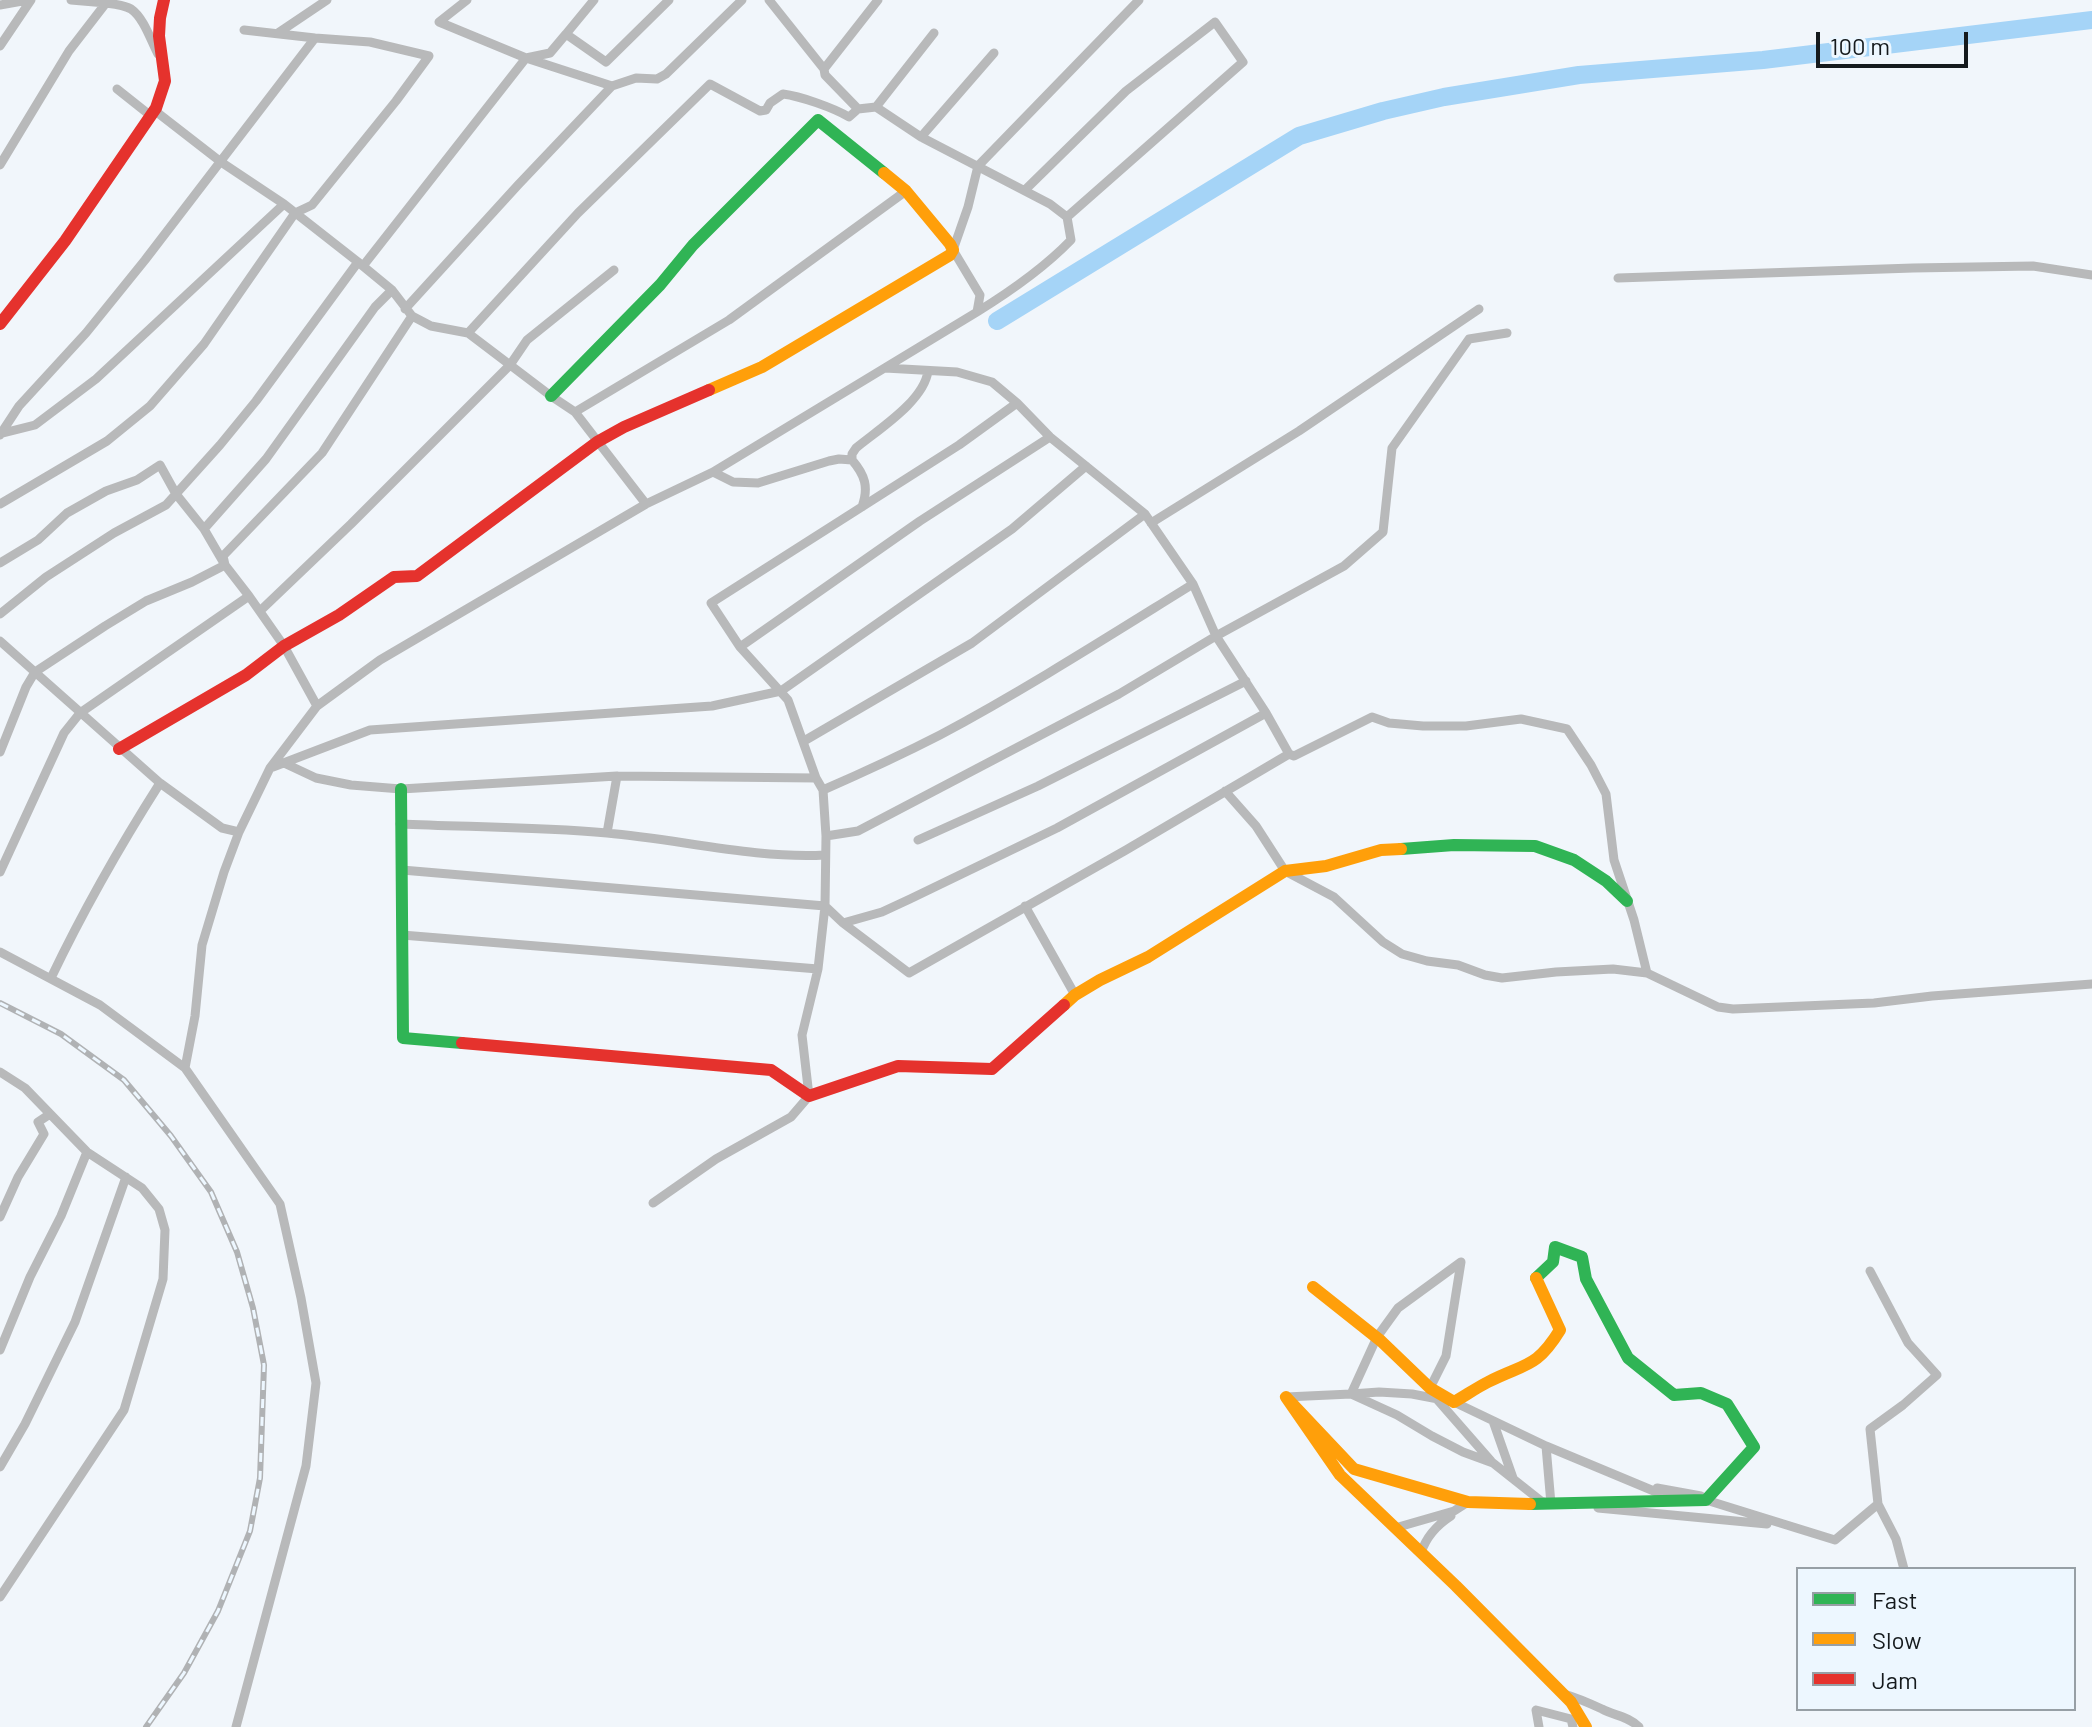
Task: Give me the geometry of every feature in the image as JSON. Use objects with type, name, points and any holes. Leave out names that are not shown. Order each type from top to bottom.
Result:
[{"type":"street","points":[[0,5],[29,0]]},
{"type":"street","points":[[0,46],[29,0]]},
{"type":"street","points":[[71,0],[108,2],[133,10],[164,68]]},
{"type":"street","points":[[0,324],[31,289],[55,255],[152,113],[164,90],[158,19],[164,0]]},
{"type":"street","points":[[278,33],[327,0]]},
{"type":"street","points":[[467,0],[439,22],[526,58],[612,86]]},
{"type":"street","points":[[0,614],[46,577],[114,533],[166,505],[256,401],[360,264],[526,58],[550,53],[594,0]]},
{"type":"street","points":[[566,34],[606,62],[669,0]]},
{"type":"street","points":[[225,565],[223,556],[322,453],[408,312],[518,185],[612,86],[636,78],[657,79],[666,74],[742,0]]},
{"type":"street","points":[[769,0],[824,69],[825,75],[858,109]]},
{"type":"street","points":[[824,69],[878,0]]},
{"type":"street","points":[[119,749],[246,675],[284,646],[339,615],[394,577],[417,576],[597,442],[624,427],[762,367],[950,255],[968,207],[978,166],[1139,0]]},
{"type":"street","points":[[0,165],[69,51],[108,2]]},
{"type":"street","points":[[1025,190],[1126,91],[1215,22],[1243,62],[1067,217]]},
{"type":"street","points":[[0,504],[107,441],[150,406],[204,344],[295,213],[312,205],[429,56],[370,42],[244,30]]},
{"type":"street","points":[[876,107],[934,33]]},
{"type":"street","points":[[1,434],[19,406],[86,333],[315,38]]},
{"type":"street","points":[[921,137],[994,53]]},
{"type":"street","points":[[185,1068],[195,1016],[202,945],[224,872],[239,832],[270,768],[317,706],[380,660],[646,504],[713,472],[1011,291],[1071,240],[1067,217],[1050,204],[921,137],[876,107],[858,109],[849,117],[796,95],[783,94],[766,110],[760,111],[710,84],[578,213],[468,333]]},
{"type":"street","points":[[117,89],[284,204],[392,290],[408,312],[431,326],[468,333],[575,412],[646,504]]},
{"type":"street","points":[[551,396],[644,303],[693,245],[818,120],[906,191],[950,244],[980,295],[977,312]]},
{"type":"street","points":[[575,412],[729,320],[906,191]]},
{"type":"street","points":[[1,434],[35,425],[96,379],[284,204]]},
{"type":"street","points":[[1618,278],[2033,266],[2092,275]]},
{"type":"street","points":[[260,611],[510,365],[527,340],[614,270]]},
{"type":"street","points":[[204,529],[266,459],[375,307],[392,290]]},
{"type":"street","points":[[804,741],[972,643],[1148,518],[1299,431],[1479,309]]},
{"type":"street","points":[[826,836],[858,831],[1069,721],[1344,566],[1383,532],[1392,448],[1469,339],[1507,333]]},
{"type":"street","points":[[885,368],[957,372],[992,382],[1050,437],[1148,518],[1193,584],[1216,636],[1289,754],[1294,756],[1372,717],[1389,723],[1437,726],[1466,726],[1521,719],[1567,729],[1606,794],[1614,860],[1647,973]]},
{"type":"street","points":[[862,507],[866,490],[852,454],[912,402],[923,388],[928,371]]},
{"type":"street","points":[[809,1096],[802,1035],[818,969],[825,906],[823,790],[788,700],[740,647],[711,603],[959,445],[1017,403]]},
{"type":"street","points":[[740,647],[920,521],[1050,437]]},
{"type":"street","points":[[713,472],[733,482],[758,483],[829,461],[852,460]]},
{"type":"street","points":[[0,563],[38,540],[67,513],[106,491],[137,480],[160,465],[176,494],[204,529],[225,565],[284,646],[317,706]]},
{"type":"street","points":[[270,768],[370,730],[712,706],[781,691],[1012,529],[1086,466]]},
{"type":"street","points":[[0,752],[35,672],[146,601],[225,565]]},
{"type":"street","points":[[823,790],[941,734],[1053,671],[1193,584]]},
{"type":"street","points":[[0,872],[64,733],[80,713],[249,596]]},
{"type":"street","points":[[0,641],[160,783],[222,828],[239,832]]},
{"type":"street","points":[[918,840],[1093,759],[1246,681]]},
{"type":"street","points":[[843,923],[882,912],[1057,828],[1266,713]]},
{"type":"street","points":[[402,870],[825,906],[909,973],[1289,754]]},
{"type":"street","points":[[284,763],[316,778],[351,785],[401,789],[617,776],[816,778]]},
{"type":"street","points":[[607,833],[617,776]]},
{"type":"street","points":[[51,978],[101,881],[160,783]]},
{"type":"street","points":[[401,789],[403,1038],[771,1070],[809,1096]]},
{"type":"street","points":[[1225,791],[1256,826],[1285,871],[1334,897],[1383,942],[1402,954],[1458,965],[1485,975],[1502,978],[1613,969],[1647,973],[1718,1007],[1733,1009],[1874,1003],[2092,984]]},
{"type":"street","points":[[400,824],[607,833],[760,852],[825,855]]},
{"type":"street","points":[[653,1203],[716,1159],[791,1117],[809,1096],[898,1066],[992,1069],[1075,995],[1148,957],[1285,871],[1326,866],[1381,850],[1454,845],[1535,846],[1574,860],[1606,881],[1627,901]]},
{"type":"street","points":[[1025,906],[1075,995]]},
{"type":"street","points":[[402,935],[818,969]]},
{"type":"street","points":[[0,952],[100,1005],[185,1068],[280,1204],[316,1383],[306,1466],[236,1727]]},
{"type":"street","points":[[0,1072],[25,1088],[87,1152],[142,1188],[159,1209],[165,1230],[163,1279],[124,1410],[0,1597]]},
{"type":"street","points":[[0,1217],[18,1177],[44,1134],[38,1122],[50,1114]]},
{"type":"street","points":[[0,1350],[87,1152]]},
{"type":"street","points":[[0,1467],[25,1424],[75,1322],[126,1177]]},
{"type":"street","points":[[1555,1247],[1582,1257],[1586,1279],[1628,1358],[1674,1395],[1701,1393],[1727,1404],[1754,1447],[1707,1499],[1464,1505],[1354,1469],[1286,1397],[1379,1392],[1435,1397],[1454,1402],[1490,1381],[1532,1365],[1548,1350],[1560,1330],[1536,1277],[1553,1262],[1555,1247]]},
{"type":"street","points":[[1351,1394],[1377,1337],[1398,1308],[1461,1262],[1446,1356],[1433,1382]]},
{"type":"street","points":[[1870,1271],[1908,1343],[1937,1375],[1870,1429],[1878,1504],[1896,1539],[1903,1567]]},
{"type":"street","points":[[1313,1287],[1377,1337],[1430,1388],[1546,1446],[1678,1501]]},
{"type":"street","points":[[1351,1394],[1397,1415],[1463,1452],[1493,1463]]},
{"type":"street","points":[[1286,1397],[1340,1475],[1564,1694],[1586,1727]]},
{"type":"street","points":[[1435,1397],[1493,1463],[1541,1501],[1788,1526]]},
{"type":"street","points":[[1493,1421],[1513,1479]]},
{"type":"street","points":[[1546,1446],[1553,1504]]},
{"type":"street","points":[[1639,1485],[1707,1499],[1835,1540],[1878,1504]]},
{"type":"street","points":[[1395,1528],[1454,1511],[1464,1505]]},
{"type":"street","points":[[1421,1553],[1425,1542],[1441,1523],[1464,1505]]},
{"type":"street","points":[[1564,1694],[1632,1719],[1639,1727]]},
{"type":"street","points":[[1539,1727],[1536,1710],[1571,1719],[1573,1727]]},
{"type":"waterway","points":[[997,321],[1299,136],[1383,111],[1444,97],[1579,75],[1763,60],[2092,20]]},
{"type":"railway","points":[[0,1003],[61,1034],[124,1080],[171,1136],[211,1192],[237,1252],[253,1308],[264,1365],[260,1478],[250,1531],[218,1611],[184,1673],[146,1727]]},
{"type":"traffic: fast","points":[[551,396],[660,285],[693,245],[818,120],[884,173]]},
{"type":"traffic: fast","points":[[401,789],[403,1038],[462,1043]]},
{"type":"traffic: fast","points":[[1401,849],[1454,845],[1535,846],[1574,860],[1606,881],[1627,901]]},
{"type":"traffic: fast","points":[[1530,1504],[1706,1500],[1754,1447],[1727,1404],[1701,1393],[1674,1395],[1628,1358],[1586,1279],[1582,1257],[1555,1247],[1553,1262],[1536,1278]]},
{"type":"traffic: slow","points":[[709,390],[762,367],[950,255],[953,250],[950,244],[906,191],[884,173]]},
{"type":"traffic: slow","points":[[1064,1005],[1075,995],[1148,957],[1285,871],[1326,866],[1381,850],[1401,849]]},
{"type":"traffic: slow","points":[[1313,1287],[1381,1341],[1430,1388],[1454,1402],[1536,1359],[1552,1343],[1560,1330],[1536,1278]]},
{"type":"traffic: slow","points":[[1530,1504],[1468,1502],[1354,1469],[1286,1397],[1340,1475],[1571,1702],[1586,1727]]},
{"type":"traffic: jam","points":[[0,324],[65,241],[156,108],[165,81],[159,36],[164,0]]},
{"type":"traffic: jam","points":[[119,749],[246,675],[284,646],[339,615],[394,577],[417,576],[597,442],[709,390]]},
{"type":"traffic: jam","points":[[462,1043],[771,1070],[809,1096],[898,1066],[992,1069],[1064,1005]]}]
